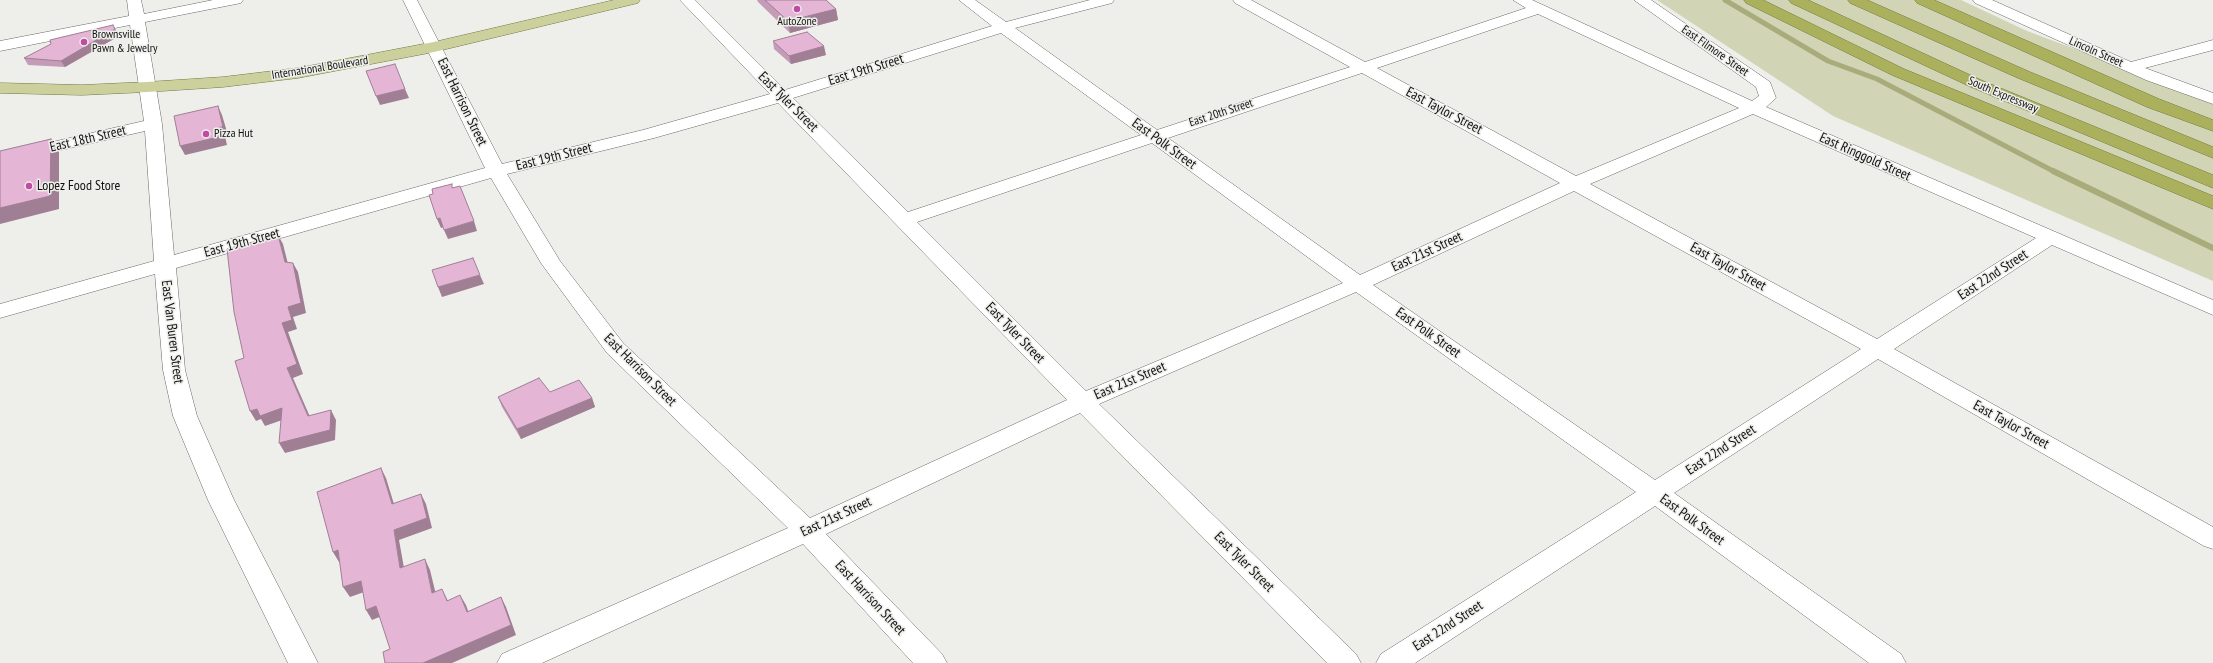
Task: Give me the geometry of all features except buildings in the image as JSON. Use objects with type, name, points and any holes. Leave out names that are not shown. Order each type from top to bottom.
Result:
[{"type":"highway","points":[[1751,0],[1898,72],[2213,203]]},
{"type":"highway","name":"South Expressway","points":[[1796,0],[1977,84],[2213,182]]},
{"type":"highway","name":"South Expressway","points":[[1855,0],[2024,75],[2213,153]]},
{"type":"highway","points":[[1922,0],[2139,97],[2213,126]]},
{"type":"main road","name":"International Boulevard","points":[[0,88],[82,90],[146,87],[223,82],[298,73],[434,47],[633,0]]},
{"type":"street","points":[[0,46],[135,10],[236,0]]},
{"type":"street","name":"East Harrison Street","points":[[410,0],[496,171],[551,263],[615,348],[807,531],[932,663]]},
{"type":"street","name":"East Tyler Street","points":[[687,0],[1083,402],[1346,663]]},
{"type":"street","name":"East Polk Street","points":[[966,0],[1358,284],[1655,493],[1891,663]]},
{"type":"street","name":"East 19th Street","points":[[0,311],[496,171],[648,134],[783,96],[1003,27],[1107,0]]},
{"type":"street","name":"East Taylor Street","points":[[1240,0],[1877,349],[2213,539]]},
{"type":"street","name":"East Ringgold Street","points":[[1520,0],[1753,108],[2213,308]]},
{"type":"street","name":"East Filmore Street","points":[[1641,0],[1764,85],[1768,98],[1753,108]]},
{"type":"street","name":"Lincoln Street","points":[[1980,0],[2130,67],[2213,99]]},
{"type":"street","name":"East 20th Street","points":[[904,220],[1361,66],[1540,9]]},
{"type":"street","name":"East Van Buren Street","points":[[135,10],[153,124],[174,370],[185,416],[221,500],[303,663]]},
{"type":"street","points":[[2130,67],[2213,45]]},
{"type":"street","name":"East 21st Street","points":[[512,663],[807,531],[1083,402],[1358,284],[1576,183],[1753,108]]},
{"type":"street","name":"East 18th Street","points":[[0,159],[153,124]]},
{"type":"street","name":"East 22nd Street","points":[[1391,663],[2050,238]]},
{"type":"green space","points":[[1657,0],[1961,0],[2027,31],[2213,101],[2213,281],[1833,116]]},
{"type":"waterway","points":[[1725,0],[1828,61],[1877,79],[2054,172]]},
{"type":"waterway","points":[[2054,172],[2213,248]]},
{"type":"place","name":"AutoZone","points":[[797,9]]},
{"type":"place","name":"Brownsville Pawn & Jewelry","points":[[84,42]]},
{"type":"place","name":"Pizza Hut","points":[[206,134]]},
{"type":"place","name":"Lopez Food Store","points":[[29,186]]}]
